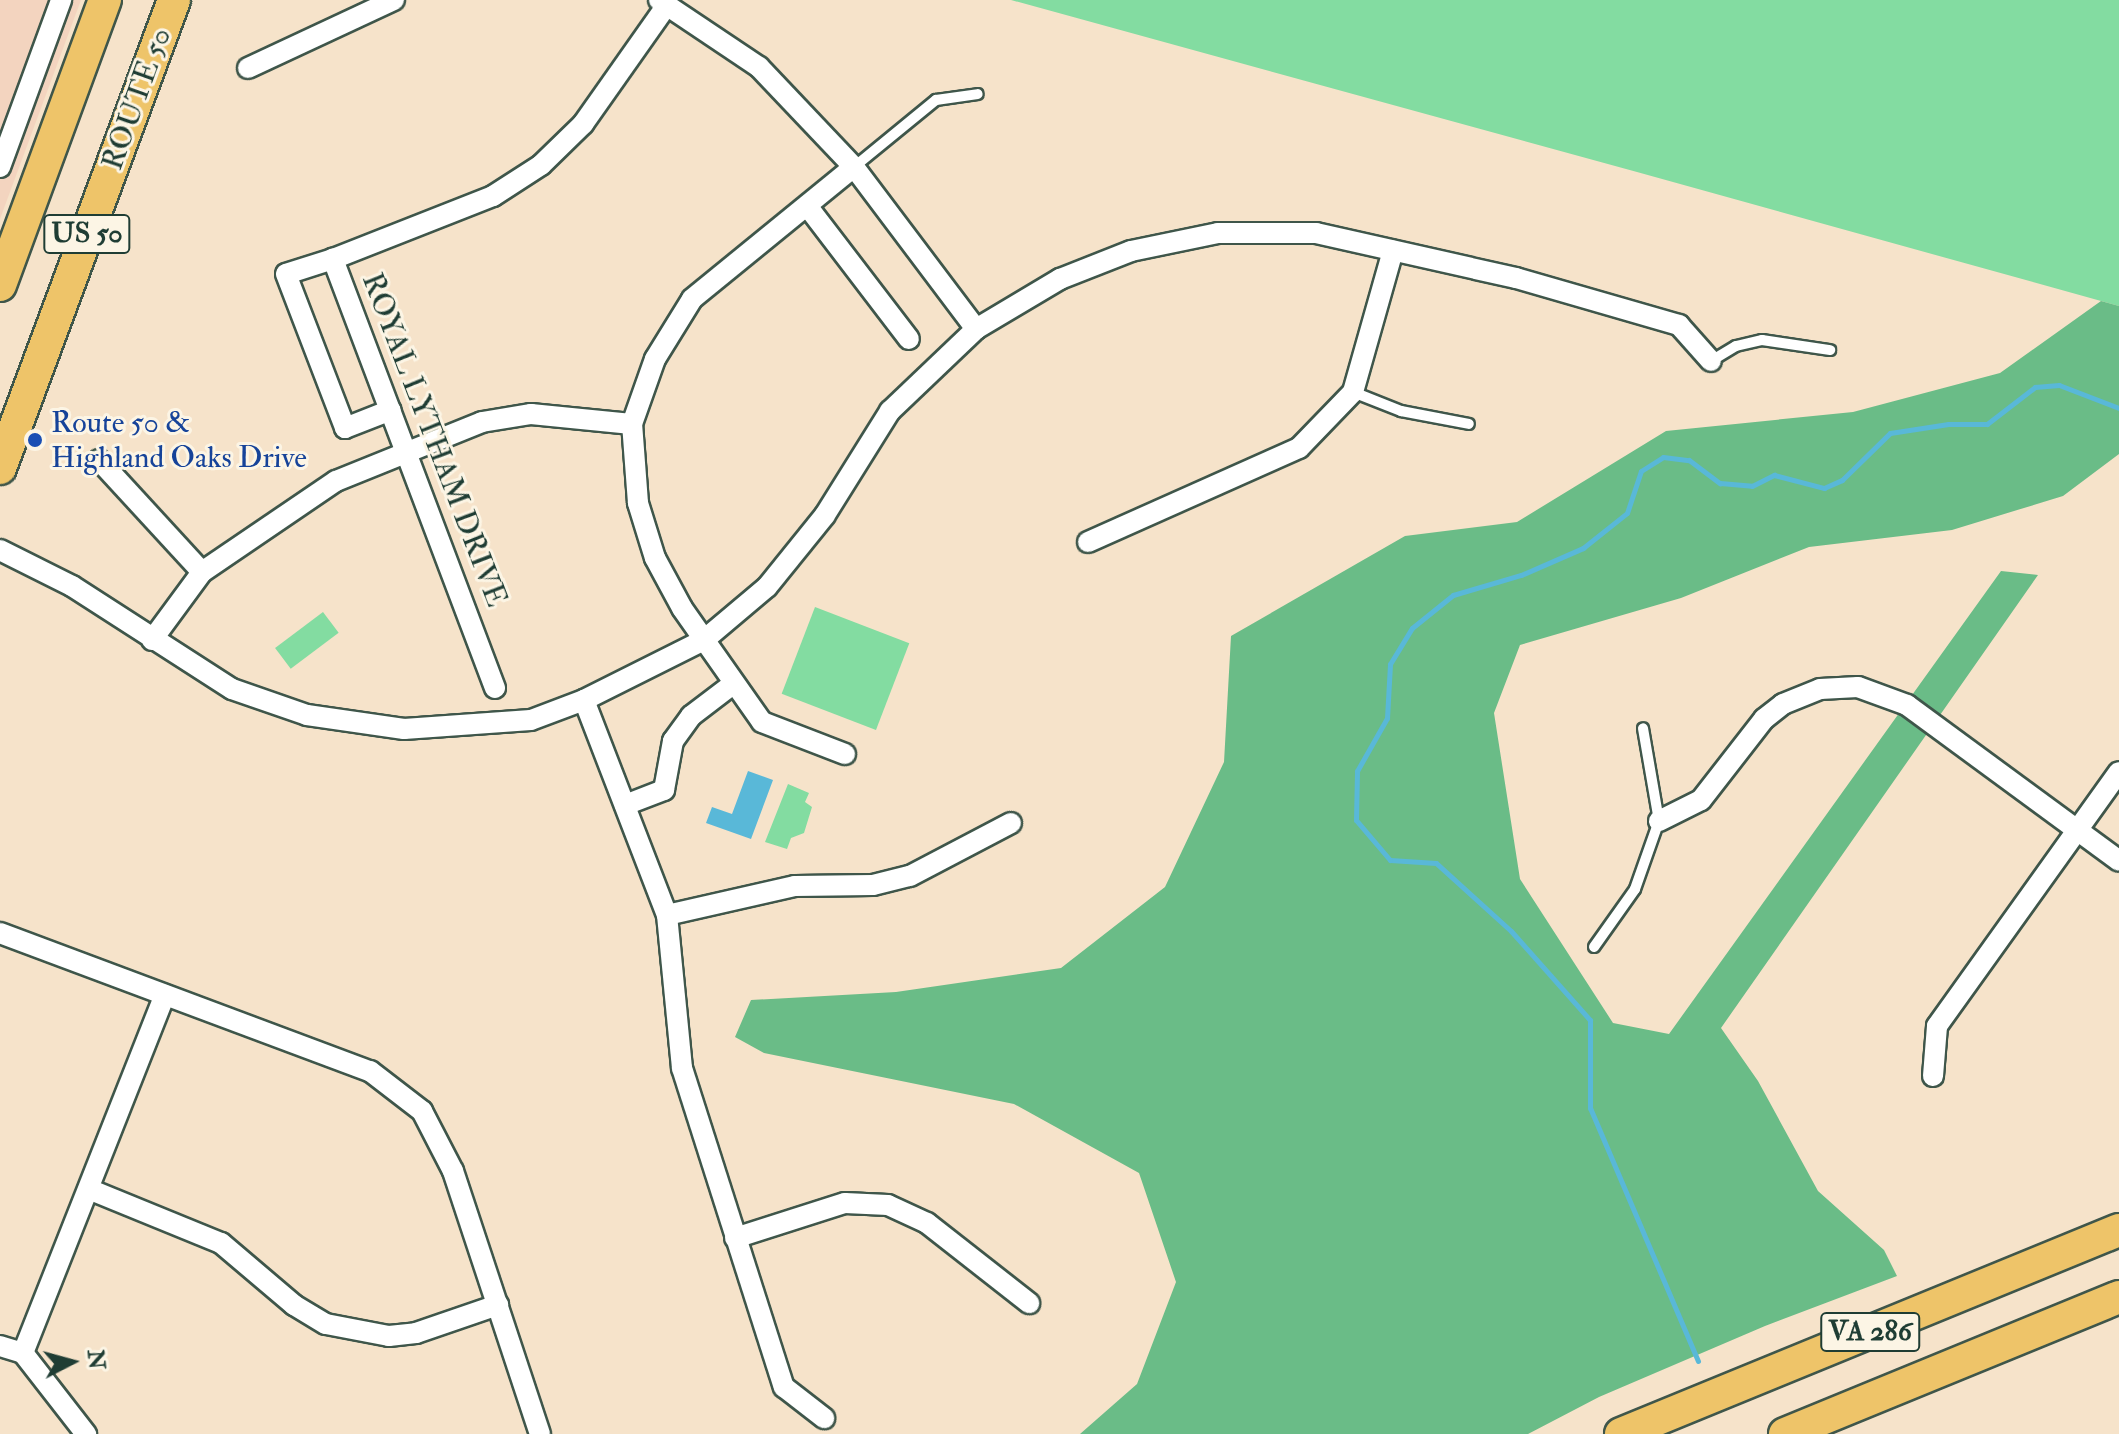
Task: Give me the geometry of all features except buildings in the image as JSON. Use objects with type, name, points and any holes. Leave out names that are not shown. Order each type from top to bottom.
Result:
[{"type":"highway","name":"US 50","points":[[0,285],[105,0]]},
{"type":"highway","name":"ROUTE 50","points":[[0,468],[174,0]]},
{"type":"highway","name":"VA 286","points":[[1621,1434],[2119,1230]]},
{"type":"highway","name":"VA 286","points":[[1785,1434],[2119,1297]]},
{"type":"street","points":[[2,157],[61,0]]},
{"type":"street","points":[[248,68],[394,0]]},
{"type":"street","points":[[663,3],[759,67],[854,167],[976,329]]},
{"type":"street","name":"ROYAL LYTHAM DRIVE","points":[[495,688],[333,259],[493,196],[541,165],[583,124],[663,3]]},
{"type":"street","points":[[845,754],[762,722],[704,640],[655,558],[638,503],[632,424],[655,359],[692,299],[854,167]]},
{"type":"street","points":[[808,207],[909,339]]},
{"type":"street","points":[[0,550],[72,586],[232,689],[307,715],[404,729],[531,720],[584,700],[704,640],[767,587],[825,515],[890,411],[976,329],[1060,279],[1131,251],[1218,233],[1316,233],[1516,278],[1679,325],[1711,361]]},
{"type":"street","points":[[1088,542],[1299,448],[1353,392],[1393,251]]},
{"type":"street","points":[[333,259],[286,274],[345,428],[391,410]]},
{"type":"street","points":[[152,640],[202,572],[336,481],[482,422],[531,414],[632,424]]},
{"type":"street","points":[[99,460],[202,572]]},
{"type":"street","points":[[625,805],[664,790],[673,741],[691,716],[733,684]]},
{"type":"street","points":[[1659,821],[1701,800],[1764,719],[1783,704],[1800,694],[1838,687],[1881,693],[1907,705],[2119,861]]},
{"type":"street","points":[[584,700],[667,915],[682,1068],[784,1387],[824,1418]]},
{"type":"street","points":[[1933,1076],[1937,1026],[2119,772]]},
{"type":"street","points":[[667,915],[795,886],[873,885],[910,876],[1011,823]]},
{"type":"street","points":[[0,933],[370,1071],[422,1111],[453,1171],[540,1434]]},
{"type":"street","points":[[23,1353],[91,1190],[165,995]]},
{"type":"street","points":[[91,1190],[221,1243],[294,1305],[326,1324],[389,1336],[416,1333],[498,1305]]},
{"type":"street","points":[[735,1238],[845,1203],[888,1205],[927,1223],[1029,1303]]},
{"type":"street","points":[[0,1346],[23,1353],[86,1434]]},
{"type":"lane","points":[[854,167],[936,100],[978,94]]},
{"type":"lane","points":[[1711,361],[1736,346],[1762,340],[1830,350]]},
{"type":"lane","points":[[1353,392],[1401,411],[1469,424]]},
{"type":"lane","points":[[1594,947],[1635,889],[1659,821],[1643,728]]},
{"type":"shaded area","points":[[0,0],[81,0],[0,219]]},
{"type":"green space","points":[[1011,0],[2119,0],[2119,306],[1637,172]]},
{"type":"green space","points":[[2101,301],[2119,306],[2119,454],[2063,496],[1952,530],[1809,547],[1681,598],[1520,645],[1494,713],[1520,879],[1613,1023],[1669,1034],[2001,571],[2038,575],[1721,1028],[1758,1081],[1818,1191],[1884,1250],[1897,1276],[1765,1326],[1599,1397],[1528,1434],[1080,1434],[1137,1384],[1176,1282],[1139,1173],[1014,1104],[764,1053],[735,1037],[751,1000],[896,992],[1061,968],[1165,887],[1224,762],[1231,636],[1405,536],[1517,522],[1666,431],[1853,412],[2000,373]]},
{"type":"green space","points":[[815,607],[909,643],[876,730],[782,694]]},
{"type":"green space","points":[[323,612],[339,633],[291,669],[275,648]]},
{"type":"green space","points":[[788,784],[809,793],[805,802],[812,807],[804,833],[791,838],[787,849],[765,842]]},
{"type":"water","points":[[748,771],[773,780],[751,839],[706,823],[712,807],[732,814]]},
{"type":"waterway","points":[[1698,1361],[1590,1108],[1590,1020],[1511,931],[1436,863],[1390,860],[1356,820],[1357,771],[1387,718],[1390,664],[1412,628],[1453,595],[1521,575],[1583,548],[1627,513],[1641,471],[1663,457],[1689,460],[1720,483],[1752,486],[1774,475],[1824,488],[1842,480],[1890,433],[1948,424],[1987,424],[2035,387],[2059,385],[2119,408]]},
{"type":"place","name":"Route 50 & Highland Oaks Drive","points":[[35,440]]}]
